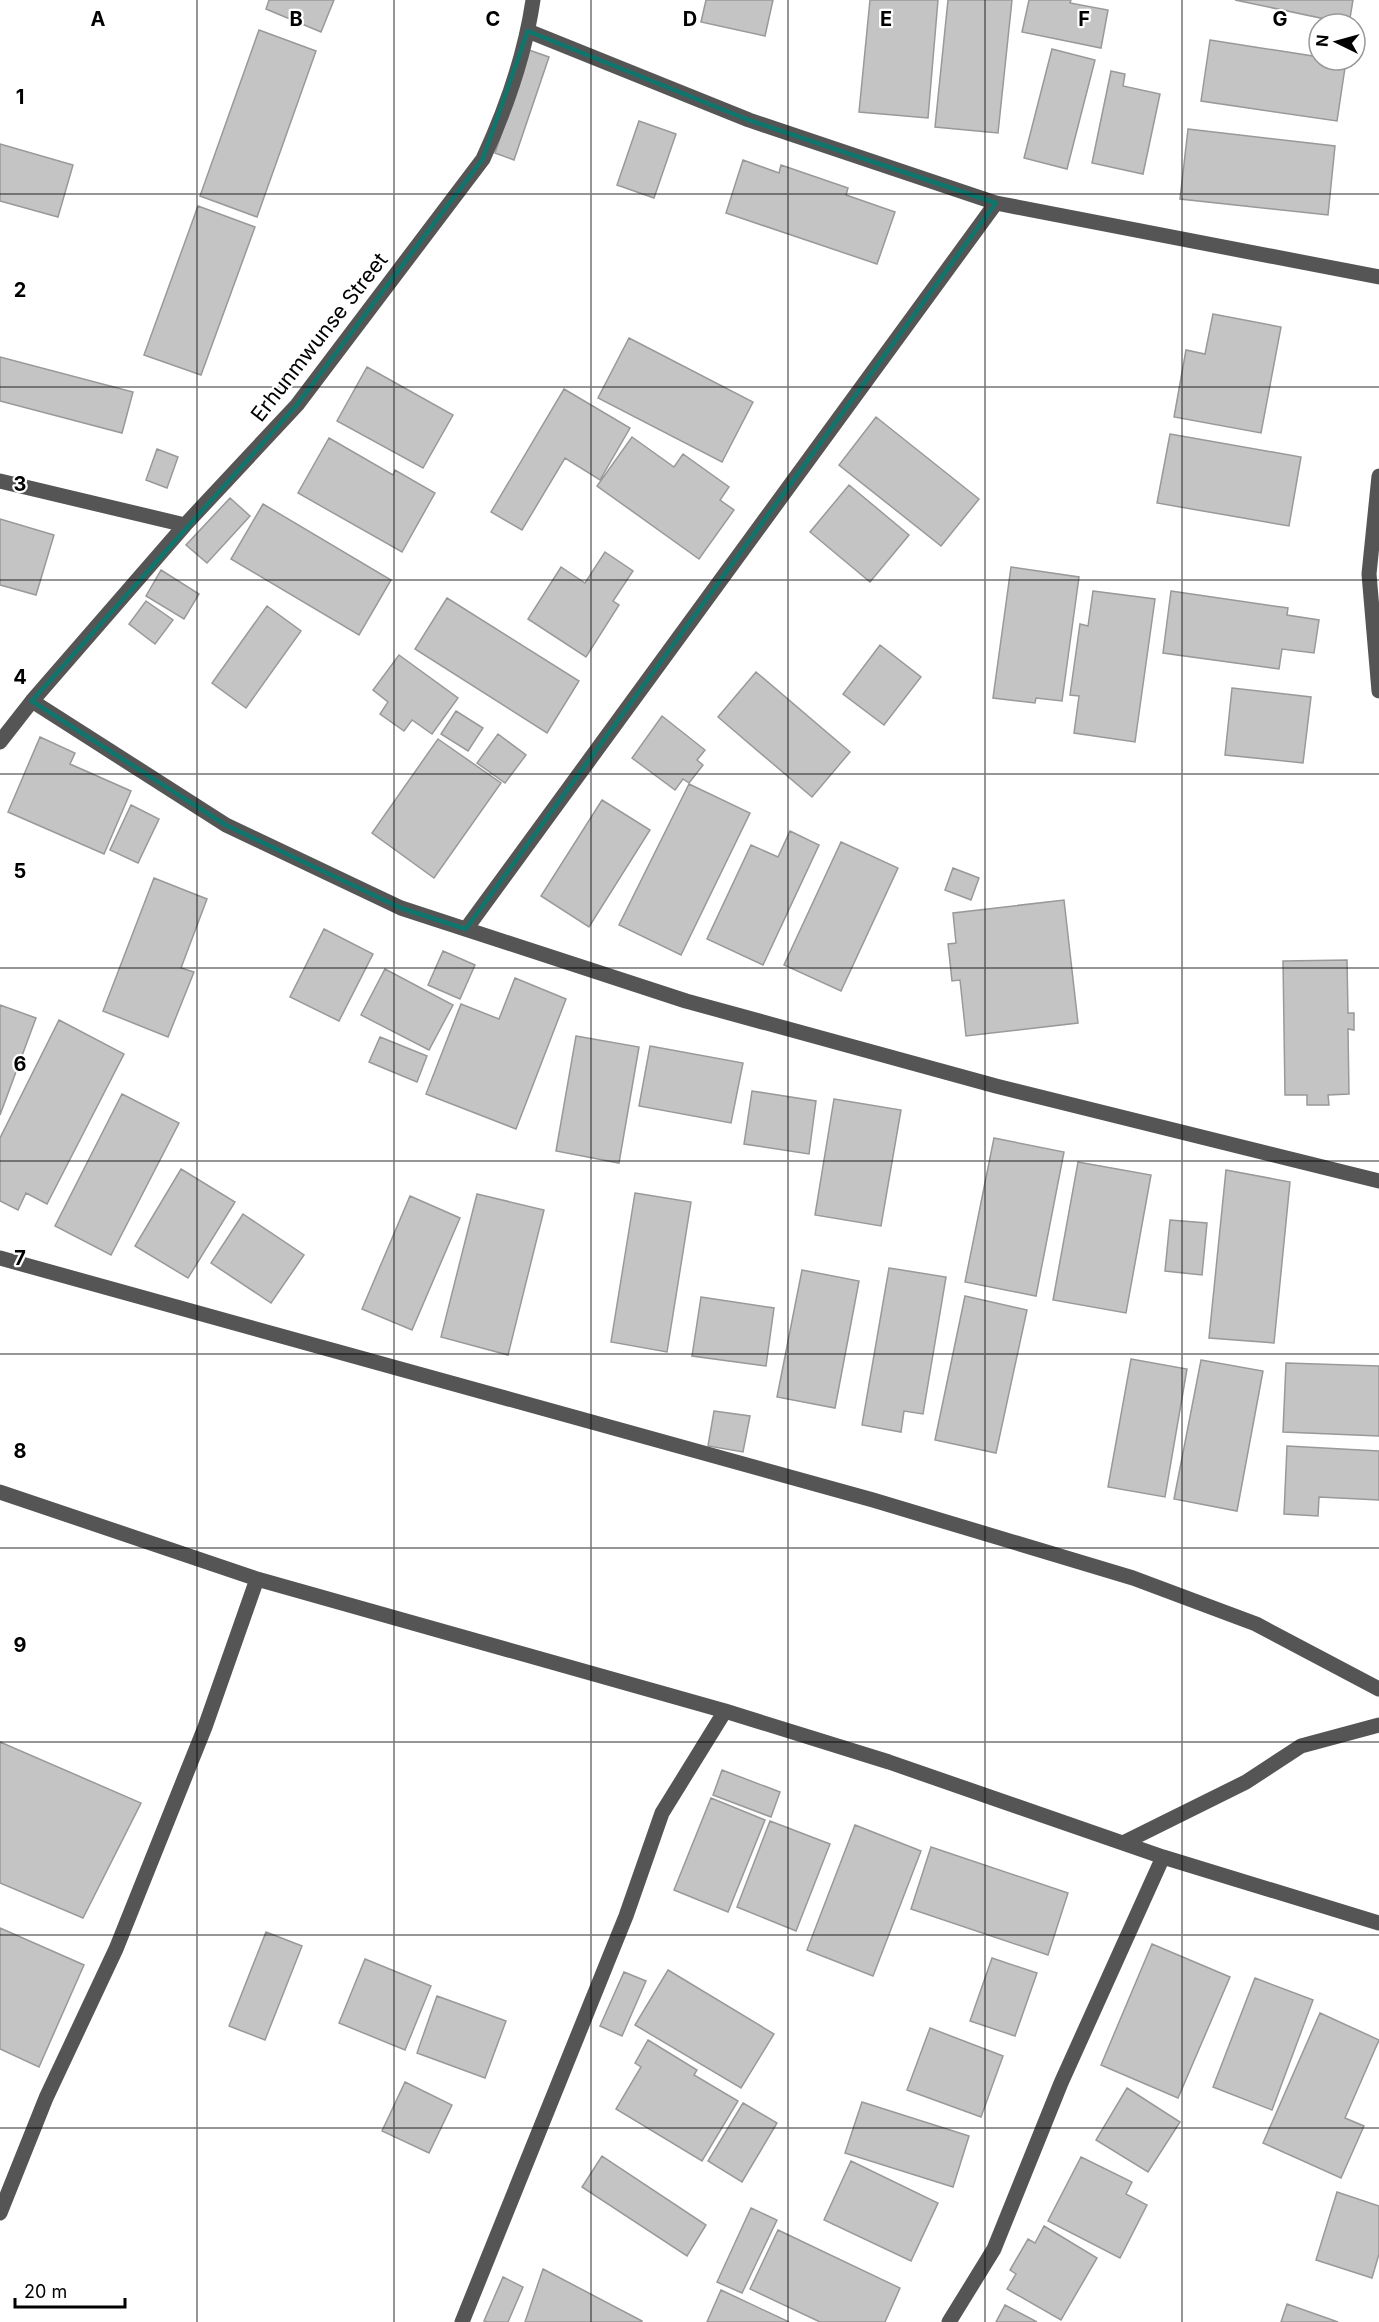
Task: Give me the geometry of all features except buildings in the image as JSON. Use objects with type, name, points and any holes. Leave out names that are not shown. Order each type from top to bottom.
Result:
[{"type":"street","name":"Erhunmwunse Street","points":[[0,741],[185,525],[297,405],[483,159],[499,124],[528,31],[533,0]]},
{"type":"street","points":[[528,31],[749,120],[996,203],[1379,277]]},
{"type":"street","points":[[465,929],[996,203]]},
{"type":"street","points":[[1379,476],[1369,574],[1379,691]]},
{"type":"street","points":[[0,481],[185,525]]},
{"type":"street","points":[[32,701],[226,825],[401,908],[686,1001],[996,1086],[1379,1181]]},
{"type":"street","points":[[0,1258],[850,1493],[1133,1578],[1256,1624],[1379,1689]]},
{"type":"street","points":[[0,1491],[257,1579],[725,1711],[890,1762],[1162,1857],[1379,1923]]},
{"type":"street","points":[[0,2214],[46,2098],[116,1949],[205,1727],[257,1579]]},
{"type":"street","points":[[462,2322],[621,1927],[662,1813],[725,1711]]},
{"type":"street","points":[[1123,1843],[1246,1782],[1301,1746],[1379,1725]]},
{"type":"street","points":[[949,2322],[994,2249],[1061,2083],[1162,1857]]},
{"type":"highlighted area","points":[[528,31],[749,120],[996,203],[466,929],[401,908],[226,825],[32,701],[297,405],[483,159]]}]
